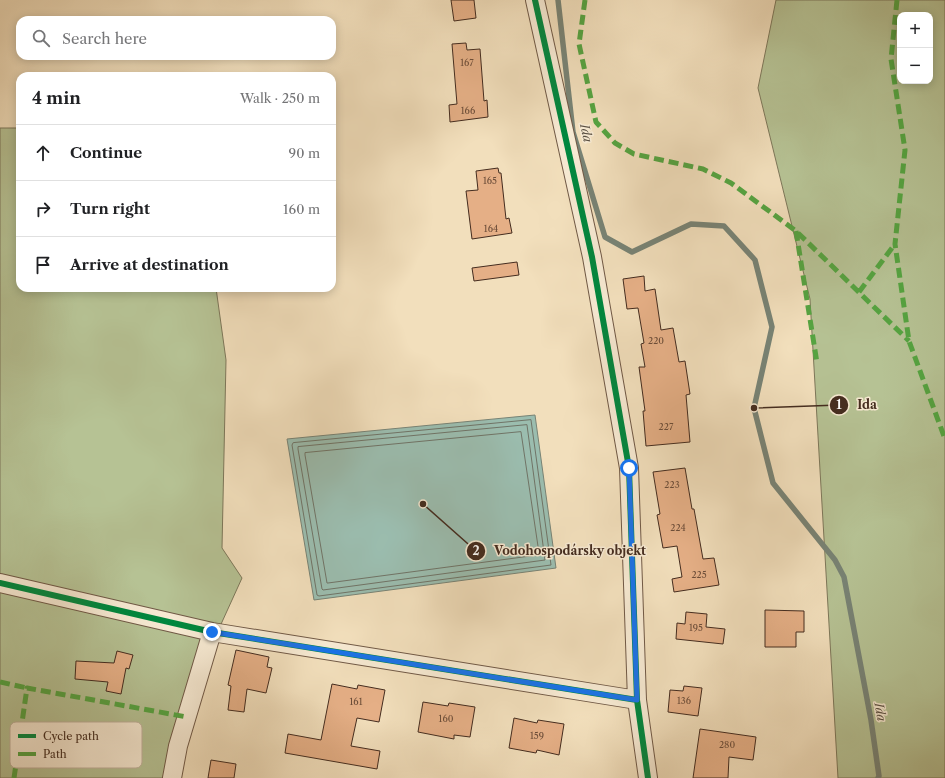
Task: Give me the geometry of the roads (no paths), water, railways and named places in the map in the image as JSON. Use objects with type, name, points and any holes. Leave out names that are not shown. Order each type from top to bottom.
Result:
[{"type":"street","points":[[535,0],[592,257],[629,468],[637,700],[648,778]]},
{"type":"street","points":[[0,583],[212,632],[637,700]]},
{"type":"street","points":[[172,778],[178,746],[212,632]]},
{"type":"water","points":[[535,415],[556,568],[314,600],[287,439]]},
{"type":"waterway","name":"Ida","points":[[558,0],[573,132],[605,237],[632,252],[691,224],[724,226],[755,260],[772,327],[754,408],[773,483],[835,560],[844,577],[871,720],[879,776],[878,778]]},
{"type":"place","name":"Ida","points":[[754,408]]},
{"type":"place","name":"Vodohospodársky objekt","points":[[423,504]]}]
